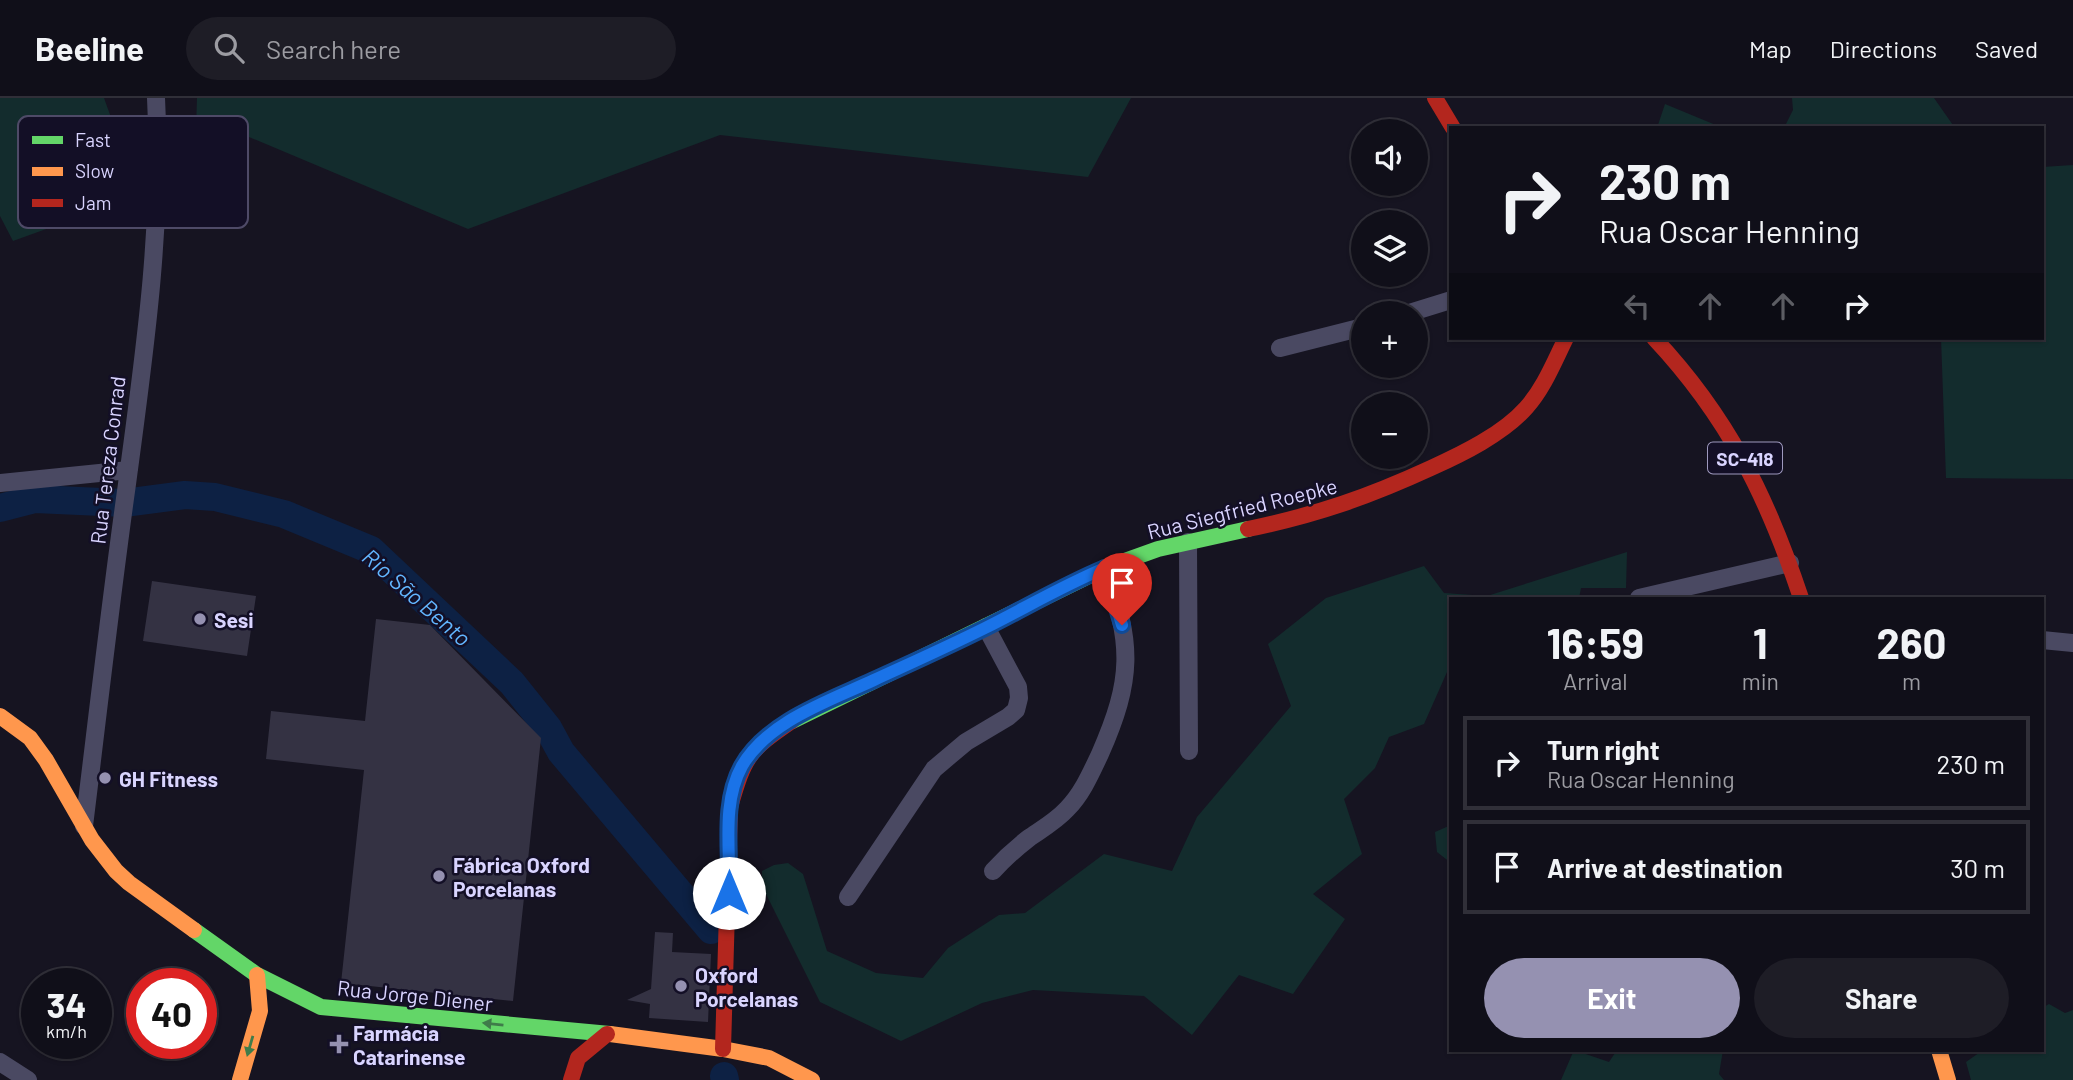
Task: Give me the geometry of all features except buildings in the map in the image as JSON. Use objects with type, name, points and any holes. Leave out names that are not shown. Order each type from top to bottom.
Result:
[{"type":"street","name":"Rua Tereza Conrad","points":[[156,98],[157,116]]},
{"type":"street","points":[[1435,98],[1452,126]]},
{"type":"street","name":"Rua Tereza Conrad","points":[[84,826],[144,355],[155,228]]},
{"type":"street","points":[[1428,307],[1449,301]]},
{"type":"street","points":[[1280,348],[1351,330]]},
{"type":"street","name":"Rua Siegfried Roepke","points":[[723,1049],[729,931],[730,807],[741,769],[751,753],[764,740],[790,722],[1105,568],[1188,542],[1338,507],[1411,478],[1481,444],[1525,410],[1540,390],[1565,340]]},
{"type":"street","name":"SC-418","points":[[1656,340],[1684,370],[1726,427],[1765,498],[1801,597]]},
{"type":"street","points":[[0,483],[127,477]]},
{"type":"street","points":[[1188,542],[1189,751]]},
{"type":"street","points":[[1643,597],[1790,563]]},
{"type":"street","points":[[993,871],[1026,840],[1069,808],[1086,784],[1114,720],[1124,683],[1125,644],[1117,604],[1105,568]]},
{"type":"street","points":[[848,897],[924,780],[965,743],[1008,718],[1016,710],[1020,698],[1018,687],[986,627]]},
{"type":"street","points":[[2044,640],[2073,643]]},
{"type":"street","name":"Rua Jorge Diener","points":[[0,716],[30,738],[103,856],[129,883],[257,975],[300,998],[321,1007],[607,1034],[723,1049],[769,1058],[812,1080]]},
{"type":"street","points":[[240,1080],[271,1006],[257,975]]},
{"type":"street","points":[[271,1006],[300,998]]},
{"type":"street","points":[[561,1031],[578,1058]]},
{"type":"street","points":[[570,1080],[578,1058],[607,1034]]},
{"type":"street","points":[[1940,1052],[1948,1080]]},
{"type":"street","points":[[0,1062],[28,1080]]},
{"type":"green space","points":[[0,98],[104,98],[110,116],[18,116],[18,228],[49,228],[13,241],[0,216]]},
{"type":"green space","points":[[197,98],[1131,98],[1088,177],[720,135],[468,229],[248,137],[248,116],[196,116]]},
{"type":"green space","points":[[1792,98],[1934,98],[1954,126],[1785,126],[1793,110]]},
{"type":"green space","points":[[1665,104],[1718,126],[1658,126]]},
{"type":"green space","points":[[2073,165],[2073,479],[1946,478],[1941,340],[2044,340],[2044,167]]},
{"type":"green space","points":[[1627,552],[1626,588],[1581,588],[1579,597],[1449,597],[1449,668],[1424,724],[1389,737],[1375,768],[1344,799],[1362,854],[1313,894],[1345,919],[1293,994],[1239,975],[1192,1035],[1144,996],[1033,990],[982,1003],[901,1041],[820,1002],[762,886],[762,871],[774,865],[788,863],[803,874],[827,951],[876,973],[923,978],[948,948],[999,915],[1025,913],[1104,854],[1172,871],[1197,817],[1291,706],[1268,644],[1326,598],[1424,566],[1444,593],[1487,596]]},
{"type":"green space","points":[[1449,826],[1449,861],[1437,852],[1435,832]]},
{"type":"green space","points":[[2049,1004],[2065,1013],[2073,1010],[2073,1080],[1971,1080],[1966,1062],[1980,1052],[2044,1052],[2044,1007]]},
{"type":"green space","points":[[1573,1052],[1609,1062],[1616,1052],[1723,1052],[1719,1074],[1724,1080],[1561,1080]]},
{"type":"waterway","name":"Rio São Bento","points":[[0,508],[35,499],[124,503],[185,495],[215,497],[284,514],[371,550],[512,683],[548,728],[561,752],[711,930]]},
{"type":"waterway","name":"Rio São Bento","points":[[724,1076],[725,1080]]},
{"type":"traffic: fast","points":[[792,721],[1105,568],[1158,549],[1248,529]]},
{"type":"traffic: fast","points":[[194,930],[257,975],[321,1007],[610,1034]]},
{"type":"traffic: slow","points":[[0,716],[30,738],[46,760],[92,840],[116,871],[194,930]]},
{"type":"traffic: slow","points":[[240,1080],[260,1011],[257,975]]},
{"type":"traffic: slow","points":[[610,1034],[769,1058],[812,1080]]},
{"type":"traffic: slow","points":[[1940,1052],[1948,1080]]},
{"type":"traffic: jam","points":[[1435,98],[1452,126]]},
{"type":"traffic: jam","points":[[1248,529],[1296,518],[1385,488],[1482,442],[1526,408],[1538,392],[1565,340]]},
{"type":"traffic: jam","points":[[1656,340],[1703,398],[1742,459],[1774,525],[1801,597]]},
{"type":"traffic: jam","points":[[723,1049],[730,807],[750,756],[792,721]]},
{"type":"traffic: jam","points":[[571,1080],[578,1058],[607,1034]]},
{"type":"place","name":"Sesi","points":[[200,619]]},
{"type":"place","name":"GH Fitness","points":[[105,778]]},
{"type":"place","name":"Fábrica Oxford Porcelanas","points":[[439,876]]},
{"type":"place","name":"Oxford Porcelanas","points":[[681,986]]},
{"type":"place","name":"Farmácia Catarinense","points":[[339,1044]]},
{"type":"route","points":[[729,893],[730,807],[734,786],[751,753],[780,727],[1105,568],[1122,625]]}]
